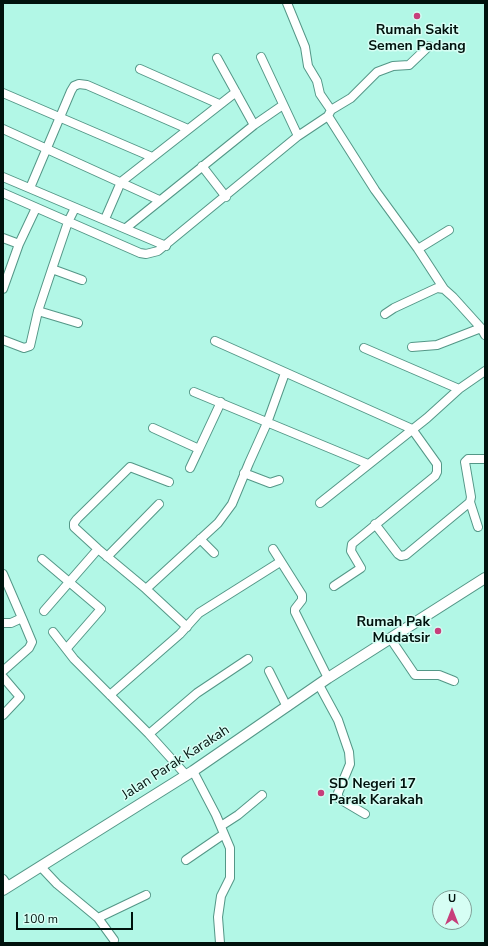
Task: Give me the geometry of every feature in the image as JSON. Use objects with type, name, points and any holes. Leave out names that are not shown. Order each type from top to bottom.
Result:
[{"type":"street","points":[[286,3],[305,47],[308,66],[317,81],[320,94],[329,113],[375,190],[418,249],[444,290],[453,297],[483,331],[437,345],[412,347]]},
{"type":"street","points":[[3,193],[140,253],[153,253],[166,246],[298,136],[351,98],[377,72],[393,66],[409,65],[429,46]]},
{"type":"street","points":[[261,57],[298,136]]},
{"type":"street","points":[[217,58],[254,124]]},
{"type":"street","points":[[140,69],[219,104]]},
{"type":"street","points":[[30,188],[61,118],[71,91],[74,86],[79,84],[87,85],[188,129]]},
{"type":"street","points":[[105,219],[121,182],[236,92]]},
{"type":"street","points":[[3,93],[152,157]]},
{"type":"street","points":[[126,228],[254,124],[283,104]]},
{"type":"street","points":[[3,129],[46,150],[159,200]]},
{"type":"street","points":[[202,166],[226,197]]},
{"type":"street","points":[[3,176],[166,246]]},
{"type":"street","points":[[4,284],[19,244],[36,208]]},
{"type":"street","points":[[3,340],[24,348],[30,346],[38,311],[68,222],[75,208]]},
{"type":"street","points":[[418,249],[449,230]]},
{"type":"street","points":[[3,238],[19,244]]},
{"type":"street","points":[[52,269],[82,280]]},
{"type":"street","points":[[384,314],[437,288],[444,290]]},
{"type":"street","points":[[38,311],[78,322]]},
{"type":"street","points":[[214,341],[412,429],[437,464],[437,472],[435,476],[352,544],[351,551],[360,565],[360,570],[334,586]]},
{"type":"street","points":[[364,348],[459,389]]},
{"type":"street","points":[[320,503],[459,389],[485,371]]},
{"type":"street","points":[[146,589],[218,523],[232,504],[244,473],[267,423],[285,373]]},
{"type":"street","points":[[194,392],[368,464]]},
{"type":"street","points":[[190,468],[221,402]]},
{"type":"street","points":[[153,428],[199,449]]},
{"type":"street","points":[[478,527],[470,502],[471,497],[465,462],[470,459],[485,459]]},
{"type":"street","points":[[169,482],[130,467],[126,469],[74,523],[74,527],[146,589],[187,627]]},
{"type":"street","points":[[244,473],[258,480],[270,483],[279,480]]},
{"type":"street","points":[[375,524],[398,554],[403,556],[470,502]]},
{"type":"street","points":[[107,557],[160,504]]},
{"type":"street","points":[[200,539],[214,554]]},
{"type":"street","points":[[273,548],[280,562],[302,595],[302,600],[295,608],[295,612],[328,678]]},
{"type":"street","points":[[44,611],[98,549]]},
{"type":"street","points":[[42,558],[101,609],[67,648]]},
{"type":"street","points":[[110,695],[187,627],[199,613],[280,562]]},
{"type":"street","points":[[3,574],[32,644],[3,671]]},
{"type":"street","name":"Jalan Parak Karakah","points":[[5,885],[41,867],[189,773],[328,678],[485,578]]},
{"type":"street","points":[[3,623],[22,618]]},
{"type":"street","points":[[53,632],[67,648],[74,659],[189,773],[221,826],[230,848],[231,864],[230,878],[221,896],[218,917],[220,943]]},
{"type":"street","points":[[390,638],[414,675],[438,675],[454,681]]},
{"type":"street","points":[[149,734],[197,693],[248,659]]},
{"type":"street","points":[[269,671],[287,707]]},
{"type":"street","points":[[3,677],[20,697],[3,715]]},
{"type":"street","points":[[319,685],[338,720],[349,752],[350,764],[338,794],[338,798],[365,814]]},
{"type":"street","points":[[221,826],[238,815],[262,794]]},
{"type":"street","points":[[186,860],[224,834]]},
{"type":"street","points":[[41,867],[57,884],[98,918],[114,940]]},
{"type":"street","points":[[98,918],[146,895]]},
{"type":"place","name":"Rumah Sakit Semen Padang","points":[[417,16]]},
{"type":"place","name":"Rumah Pak Mudatsir","points":[[438,631]]},
{"type":"place","name":"SD Negeri 17 Parak Karakah","points":[[321,793]]}]
